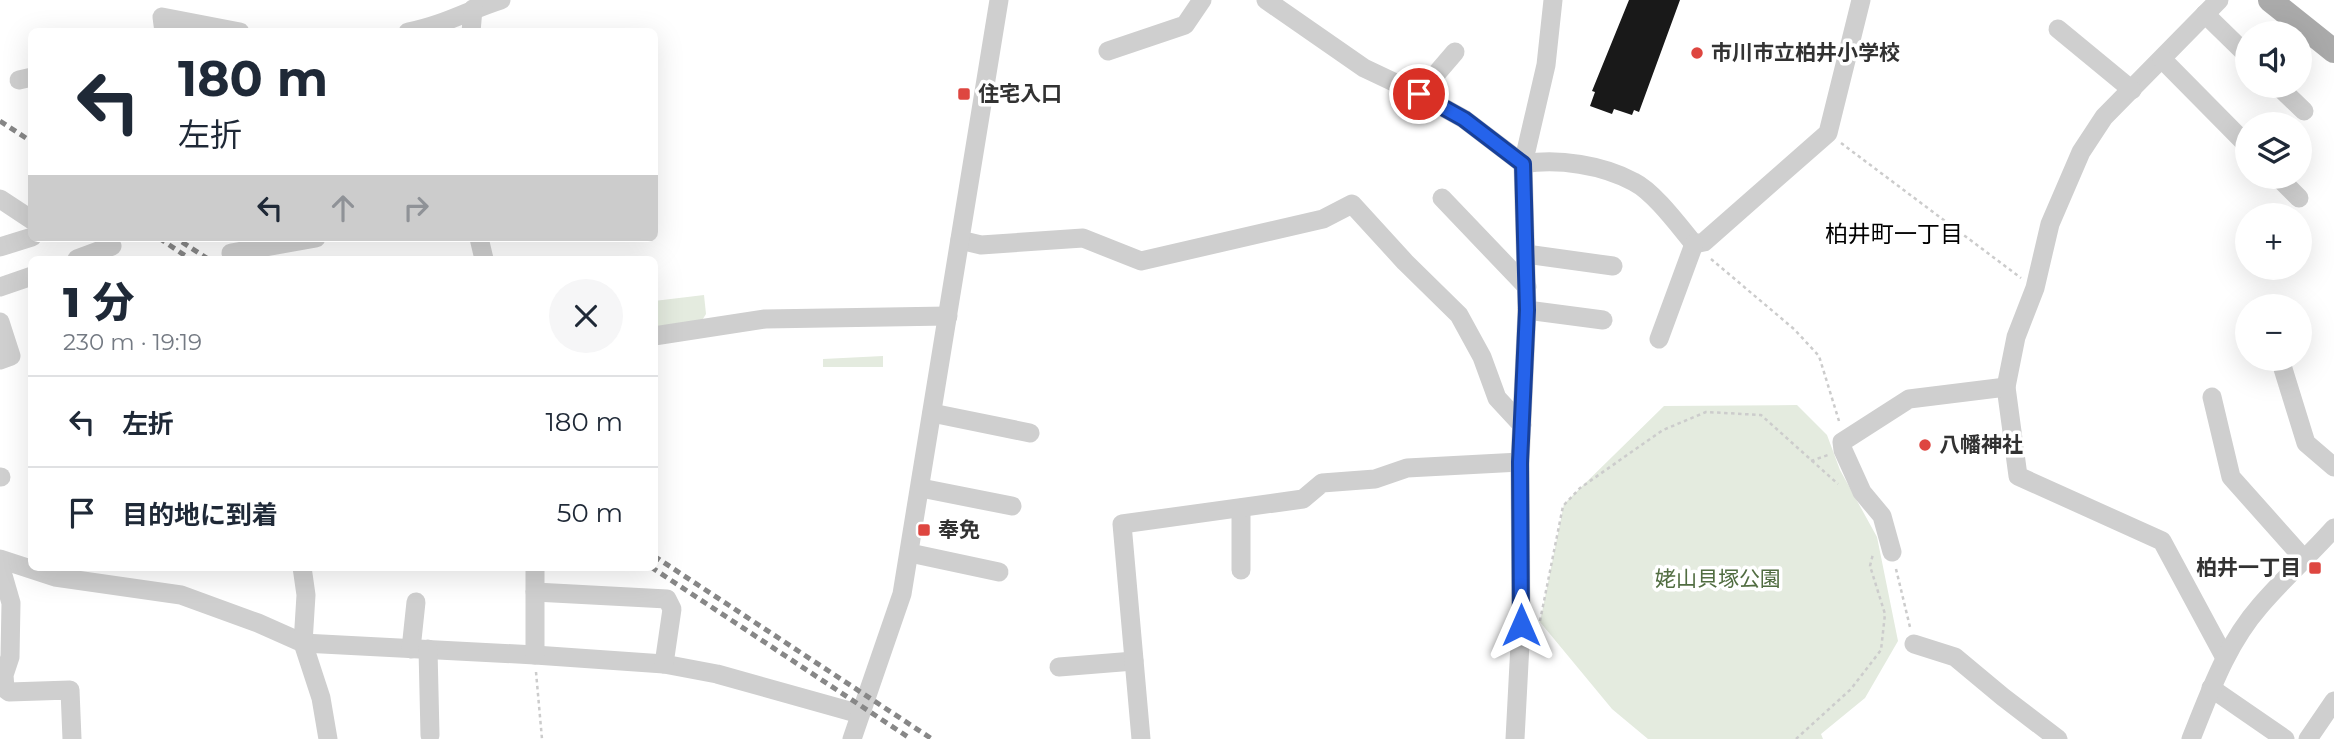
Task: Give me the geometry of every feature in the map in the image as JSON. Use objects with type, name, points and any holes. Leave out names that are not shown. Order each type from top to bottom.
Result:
[{"type":"main road","points":[[2270,0],[2334,51]]},
{"type":"street","points":[[433,28],[501,0]]},
{"type":"street","points":[[852,739],[902,594],[999,0]]},
{"type":"street","points":[[1108,51],[1185,25],[1202,0]]},
{"type":"street","points":[[1265,0],[1364,68],[1464,119],[1523,164],[1543,160],[1598,169],[1636,182],[1694,244]]},
{"type":"street","points":[[1515,739],[1521,625],[1520,462],[1527,310],[1523,164],[1546,65],[1553,0]]},
{"type":"street","points":[[1694,244],[1704,242],[1828,133],[1861,0]]},
{"type":"street","points":[[2225,658],[2162,541],[2018,477],[2006,387],[2016,337],[2035,288],[2050,224],[2081,152],[2104,117],[2212,7],[2235,39]]},
{"type":"street","points":[[472,28],[474,9]]},
{"type":"street","points":[[163,28],[162,17],[219,28]]},
{"type":"street","points":[[2058,29],[2132,90]]},
{"type":"street","points":[[1419,94],[1455,52]]},
{"type":"street","points":[[2162,59],[2235,133]]},
{"type":"street","points":[[2290,98],[2304,111]]},
{"type":"street","points":[[2290,189],[2299,198]]},
{"type":"street","points":[[1442,198],[1527,288]]},
{"type":"street","points":[[0,199],[28,217]]},
{"type":"street","points":[[960,240],[981,245],[1083,238],[1141,261],[1322,219],[1352,204],[1459,315],[1482,357],[1497,398],[1522,425]]},
{"type":"street","points":[[0,247],[28,238]]},
{"type":"street","points":[[229,250],[287,242]]},
{"type":"street","points":[[1660,340],[1694,244]]},
{"type":"street","points":[[85,256],[112,246]]},
{"type":"street","points":[[1526,254],[1614,267]]},
{"type":"street","points":[[0,288],[28,278]]},
{"type":"street","points":[[1527,310],[1603,320]]},
{"type":"street","points":[[658,334],[765,319],[948,316]]},
{"type":"street","points":[[0,322],[11,356],[0,360]]},
{"type":"street","points":[[2284,371],[2306,443],[2334,467]]},
{"type":"street","points":[[1883,549],[1882,516],[1862,492],[1842,442],[1909,399],[2006,387]]},
{"type":"street","points":[[2212,397],[2231,477],[2305,560]]},
{"type":"street","points":[[932,413],[1030,433]]},
{"type":"street","points":[[1141,739],[1122,524],[1303,499],[1322,483],[1375,479],[1407,468],[1520,462]]},
{"type":"street","points":[[921,488],[1012,506]]},
{"type":"street","points":[[1241,508],[1241,570]]},
{"type":"street","points":[[2191,739],[2225,658],[2259,606],[2334,528]]},
{"type":"street","points":[[910,552],[999,572]]},
{"type":"street","points":[[0,559],[28,568]]},
{"type":"street","points":[[0,565],[11,603],[10,657],[5,674],[5,689],[9,692],[70,690],[72,739]]},
{"type":"street","points":[[37,571],[55,577],[181,595],[258,623],[303,643],[664,664],[717,674],[860,714]]},
{"type":"street","points":[[304,571],[306,595],[303,643],[321,698],[328,739]]},
{"type":"street","points":[[535,655],[536,571]]},
{"type":"street","points":[[536,592],[667,599],[672,609],[664,664]]},
{"type":"street","points":[[416,602],[430,735]]},
{"type":"street","points":[[1914,644],[1955,657],[2058,739]]},
{"type":"street","points":[[1059,667],[1134,661]]},
{"type":"street","points":[[2211,688],[2285,739]]},
{"type":"street","points":[[2308,739],[2334,701]]},
{"type":"path","points":[[1828,133],[2035,288]]},
{"type":"path","points":[[1694,244],[1794,329],[1819,356],[1838,413],[1842,442]]},
{"type":"path","points":[[1521,625],[1540,622],[1563,506],[1580,488],[1663,430],[1706,412],[1762,415],[1839,484]]},
{"type":"path","points":[[1883,549],[1914,644]]},
{"type":"path","points":[[1796,739],[1851,689],[1881,650],[1885,614],[1870,566],[1883,549]]},
{"type":"path","points":[[535,655],[542,739]]},
{"type":"green space","points":[[704,295],[706,314],[701,322],[658,328],[658,301]]},
{"type":"green space","points":[[883,356],[883,367],[823,367],[823,359]]},
{"type":"green space","name":"姥山貝塚公園","points":[[1797,405],[1827,435],[1840,470],[1877,537],[1898,641],[1865,698],[1821,734],[1823,739],[1648,739],[1612,709],[1540,622],[1564,504],[1664,406]]},
{"type":"building","points":[[1629,0],[1680,0],[1639,112],[1634,110],[1632,115],[1614,109],[1612,114],[1590,106],[1595,92],[1592,91]]},
{"type":"railway","points":[[0,121],[28,139]]},
{"type":"railway","points":[[165,242],[186,256]]},
{"type":"railway","points":[[182,242],[203,256]]},
{"type":"railway","points":[[658,559],[932,739]]},
{"type":"railway","points":[[657,571],[911,739]]},
{"type":"place","name":"市川市立柏井小学校","points":[[1697,53]]},
{"type":"place","name":"住宅入口","points":[[964,94]]},
{"type":"place","name":"八幡神社","points":[[1925,445]]},
{"type":"place","name":"奉免","points":[[924,530]]},
{"type":"place","name":"柏井一丁目","points":[[2315,568]]},
{"type":"district","name":"柏井町一丁目","points":[[1894,234]]},
{"type":"route","points":[[1419,94],[1464,119],[1523,164],[1527,310],[1520,462],[1521,625]]}]
